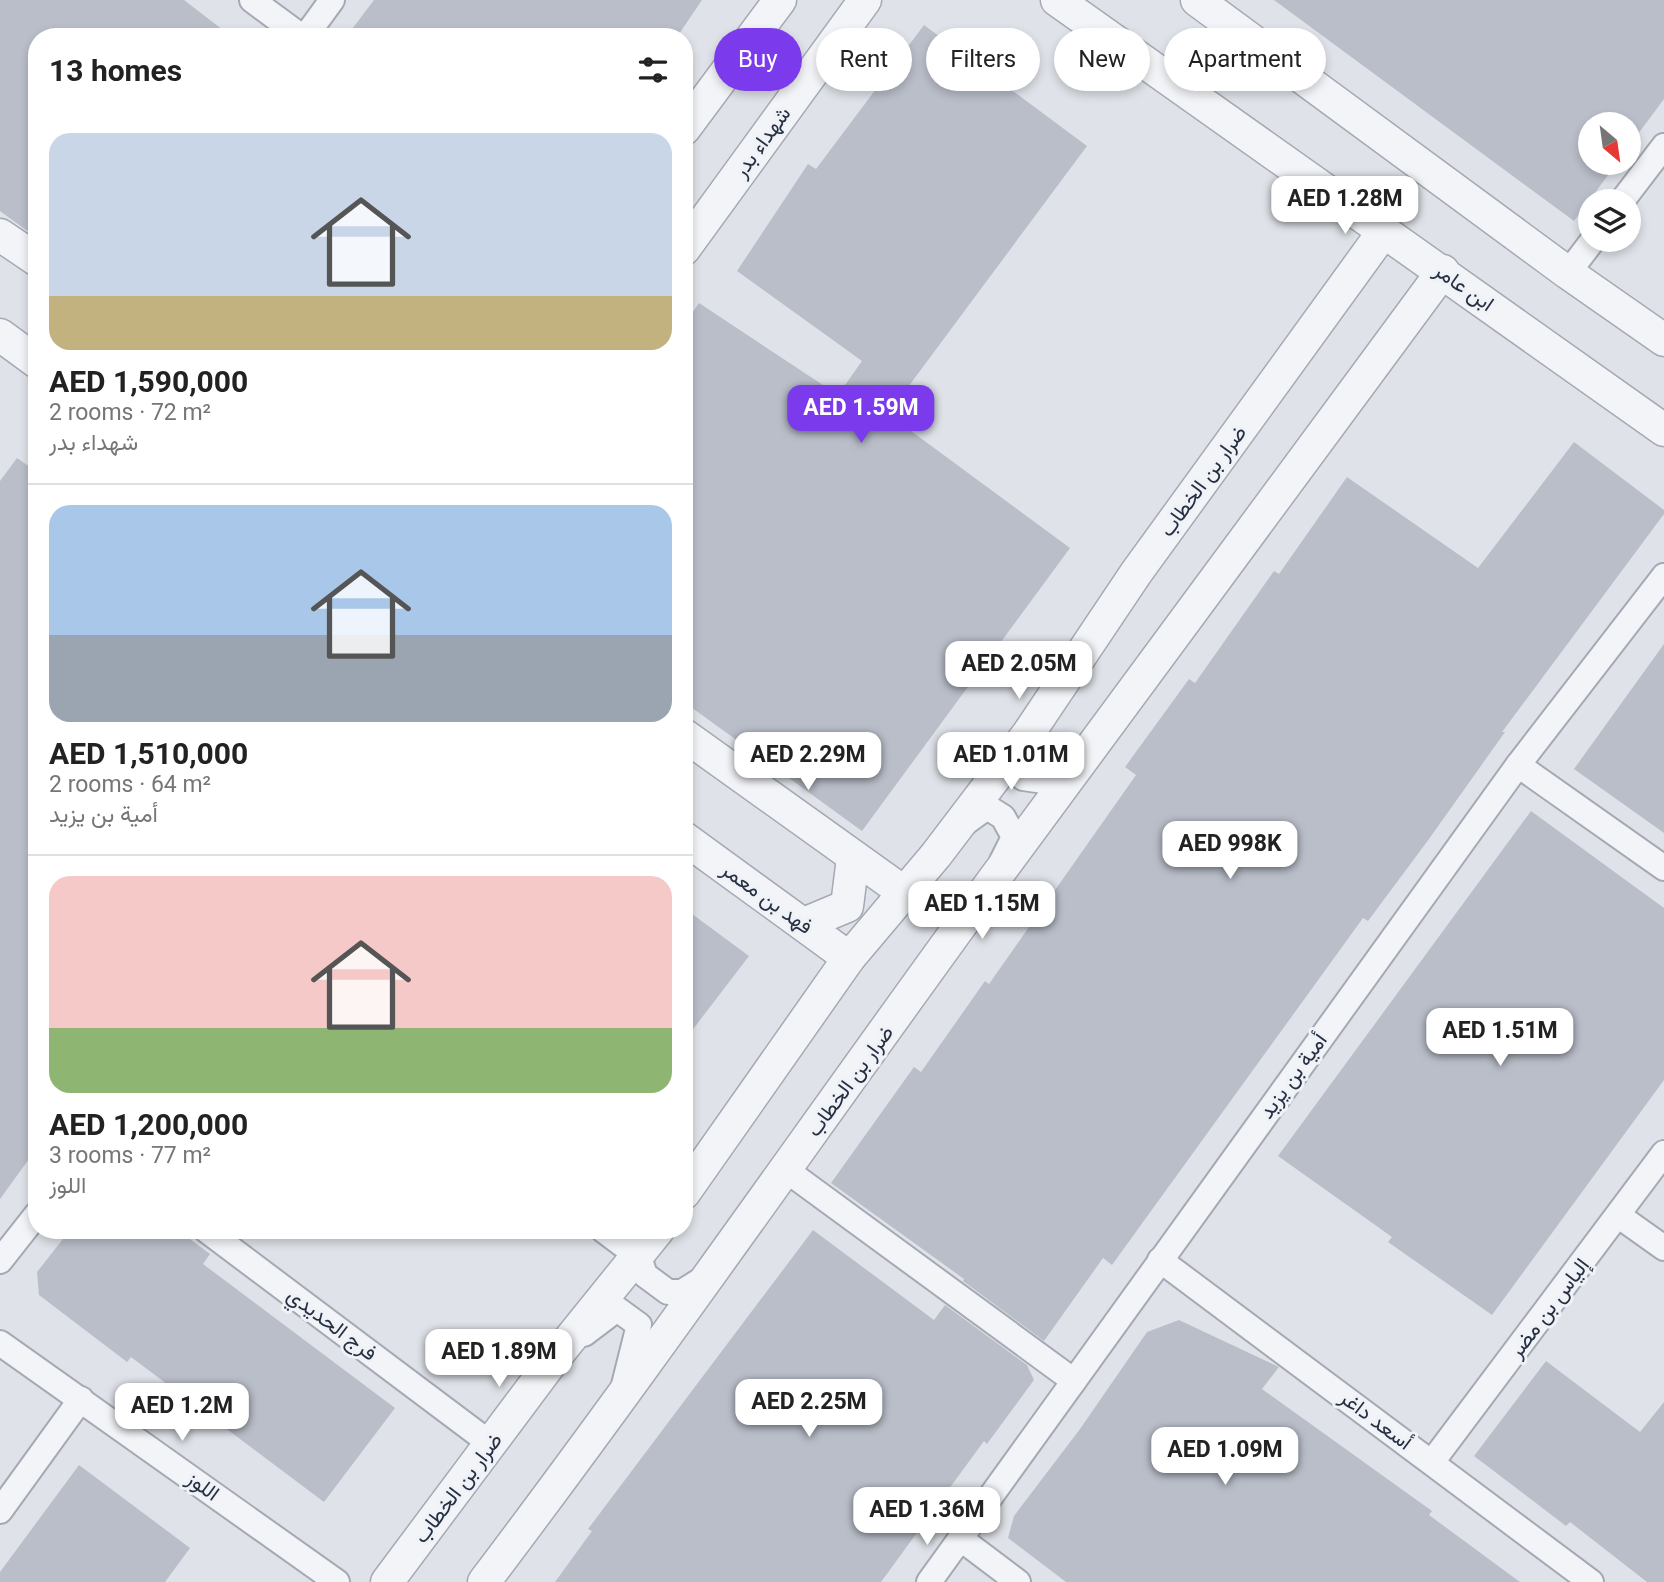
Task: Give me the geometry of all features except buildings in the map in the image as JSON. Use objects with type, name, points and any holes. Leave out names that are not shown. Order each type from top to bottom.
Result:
[{"type":"street","points":[[251,0],[291,28]]},
{"type":"street","points":[[311,28],[332,0]]},
{"type":"street","points":[[693,118],[780,0]]},
{"type":"street","name":"شهداء بدر","points":[[693,237],[864,0]]},
{"type":"street","name":"ابن عامر","points":[[1057,0],[1664,430]]},
{"type":"street","points":[[1197,0],[1568,273],[1664,340]]},
{"type":"street","points":[[1631,189],[1664,146]]},
{"type":"street","name":"ضرار بن الخطاب","points":[[936,855],[1028,734],[1136,573],[1384,231]]},
{"type":"street","points":[[0,235],[28,254]]},
{"type":"street","points":[[1568,273],[1584,252]]},
{"type":"street","name":"ضرار بن الخطاب","points":[[484,1582],[621,1401],[707,1277],[991,884],[1443,271]]},
{"type":"street","points":[[0,335],[28,355]]},
{"type":"street","name":"أمية بن يزيد","points":[[929,1582],[1518,765],[1664,576]]},
{"type":"street","name":"ضرار بن الخطاب","points":[[1028,734],[1023,778],[1051,782],[1090,750]]},
{"type":"street","points":[[693,742],[902,891]]},
{"type":"street","points":[[1518,765],[1664,868]]},
{"type":"street","name":"ضرار بن الخطاب","points":[[693,1180],[849,958],[902,891],[972,815],[987,807],[997,810],[1014,837],[991,884]]},
{"type":"street","name":"فهد بن معمر","points":[[693,844],[849,958]]},
{"type":"street","points":[[804,924],[847,906],[853,858]]},
{"type":"street","name":"إلياس بن مضر","points":[[1432,1462],[1664,1153]]},
{"type":"street","points":[[786,1170],[1074,1381]]},
{"type":"street","points":[[1619,1216],[1664,1248]]},
{"type":"street","points":[[0,1261],[28,1225]]},
{"type":"street","name":"فرج الحديدي","points":[[218,1239],[491,1444]]},
{"type":"street","points":[[615,1239],[639,1257]]},
{"type":"street","name":"ضرار بن الخطاب","points":[[387,1582],[553,1360],[652,1239]]},
{"type":"street","name":"ضرار بن الخطاب","points":[[639,1257],[645,1275],[668,1292],[682,1292],[707,1277]]},
{"type":"street","name":"أسعد داغر","points":[[1160,1260],[1591,1582]]},
{"type":"street","name":"ضرار بن الخطاب","points":[[553,1360],[617,1309],[639,1325],[627,1365],[621,1401]]},
{"type":"street","name":"اللوز","points":[[0,1343],[337,1582]]},
{"type":"street","points":[[0,1511],[81,1399]]},
{"type":"street","points":[[961,1539],[1018,1582]]}]
